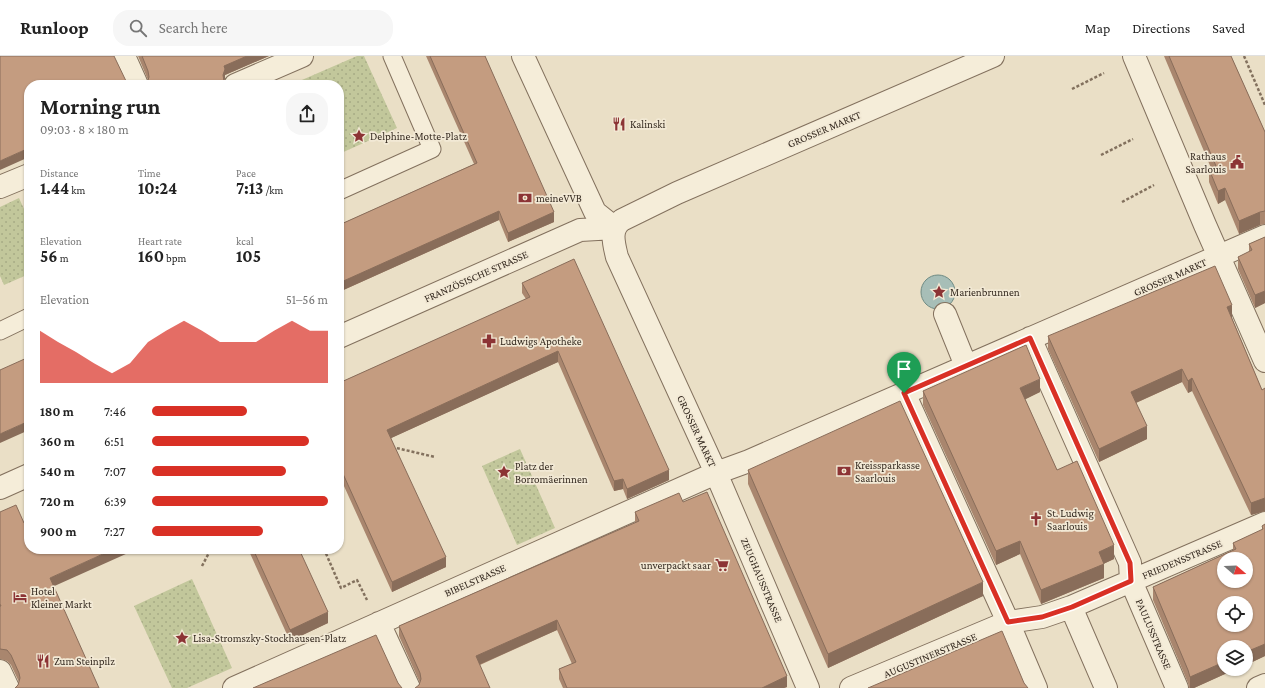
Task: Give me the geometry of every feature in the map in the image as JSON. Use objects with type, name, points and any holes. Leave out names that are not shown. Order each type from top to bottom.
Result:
[{"type":"street","points":[[124,56],[135,80]]},
{"type":"street","points":[[262,79],[302,56]]},
{"type":"street","points":[[523,56],[595,212],[615,228]]},
{"type":"street","name":"GROSSER MARKT","points":[[993,56],[677,193],[619,222],[615,228],[613,238],[617,257],[716,473],[748,461],[1219,256],[1134,56]]},
{"type":"street","points":[[0,187],[24,177]]},
{"type":"street","name":"FRANZÖSISCHE STRASSE","points":[[344,335],[580,230],[590,228],[615,228]]},
{"type":"street","points":[[1265,236],[1219,256],[1265,361]]},
{"type":"street","points":[[945,314],[966,366]]},
{"type":"street","name":"PAULUSSTRASSE","points":[[1030,338],[1130,563],[1131,581],[1177,688]]},
{"type":"street","points":[[904,393],[1008,622],[1036,688]]},
{"type":"street","name":"BIBELSTRASSE","points":[[234,688],[379,622],[716,473]]},
{"type":"street","name":"ZEUGHAUSSTRASSE","points":[[716,473],[808,688]]},
{"type":"street","points":[[0,488],[24,477]]},
{"type":"street","name":"FRIEDENSSTRASSE","points":[[1008,622],[1042,617],[1072,607],[1265,523]]},
{"type":"street","points":[[1072,607],[1106,688]]},
{"type":"street","points":[[379,622],[409,688]]},
{"type":"street","name":"AUGUSTINERSTRASSE","points":[[851,688],[1008,622]]},
{"type":"street","points":[[0,671],[8,688]]},
{"type":"street","points":[[1258,688],[1265,685]]},
{"type":"lane","points":[[344,189],[432,149],[392,56]]},
{"type":"lane","points":[[0,331],[24,319]]},
{"type":"path","points":[[1244,56],[1265,105]]},
{"type":"path","points":[[1072,89],[1104,73]]},
{"type":"path","points":[[1101,155],[1133,139]]},
{"type":"path","points":[[1122,202],[1154,186]]},
{"type":"path","points":[[386,450],[392,447],[435,457]]},
{"type":"path","points":[[202,566],[208,554]]},
{"type":"path","points":[[326,554],[342,588],[357,580],[369,603]]},
{"type":"green space","points":[[357,56],[364,56],[397,128],[344,152],[344,80],[302,80]]},
{"type":"green space","points":[[19,198],[24,209],[24,276],[4,285],[0,276],[0,207]]},
{"type":"green space","points":[[520,449],[555,528],[517,545],[482,466]]},
{"type":"green space","points":[[192,579],[232,668],[187,688],[172,688],[134,606]]},
{"type":"water","name":"Marienbrunnen","points":[[938,275],[950,280],[955,292],[950,304],[938,309],[926,304],[921,292],[926,280]]},
{"type":"building","points":[[0,56],[114,56],[126,80],[24,80],[24,150],[0,161]]},
{"type":"building","points":[[142,56],[247,56],[224,66],[224,80],[148,80],[148,71]]},
{"type":"building","points":[[430,56],[485,56],[554,212],[508,233],[499,211],[344,281],[344,223],[477,163]]},
{"type":"building","name":"Rathaus Saarlouis","points":[[1169,56],[1231,56],[1265,132],[1265,211],[1239,221],[1225,188],[1218,191],[1209,169],[1216,166]]},
{"type":"building","points":[[1265,237],[1265,291],[1255,295],[1238,257],[1252,250],[1249,244]]},
{"type":"building","points":[[574,259],[669,470],[627,489],[623,479],[614,481],[558,351],[387,430],[446,557],[392,582],[344,476],[344,381],[530,297],[522,283]]},
{"type":"building","points":[[1215,266],[1232,305],[1227,307],[1262,390],[1265,388],[1265,498],[1251,503],[1192,378],[1188,381],[1182,369],[1131,392],[1147,426],[1099,449],[1048,336]]},
{"type":"building","name":"St. Ludwig Saarlouis","points":[[1026,345],[1040,379],[1020,388],[1057,470],[1077,461],[1114,545],[1099,552],[1104,564],[1041,590],[1020,541],[996,551],[923,391]]},
{"type":"building","points":[[24,359],[24,423],[0,434],[0,370]]},
{"type":"building","points":[[900,401],[983,582],[828,654],[748,470]]},
{"type":"building","points":[[707,492],[787,676],[762,688],[567,688],[559,669],[576,662],[557,620],[476,656],[490,688],[415,688],[419,685],[421,679],[420,673],[399,626],[639,521],[635,512],[679,493],[683,502]]},
{"type":"building","points":[[16,505],[24,523],[24,554],[103,554],[50,578],[99,688],[15,688],[18,685],[20,678],[19,673],[11,655],[7,650],[0,649],[0,512]]},
{"type":"building","points":[[1265,524],[1265,644],[1253,649],[1253,640],[1217,640],[1217,665],[1190,677],[1153,587],[1217,558],[1217,588],[1253,588],[1253,552],[1229,552],[1236,549],[1233,543],[1263,529],[1262,526]]},
{"type":"building","points":[[255,554],[301,554],[328,612],[290,630]]},
{"type":"building","points":[[1002,631],[1024,683],[1028,688],[868,688]]},
{"type":"building","points":[[376,635],[398,683],[402,688],[253,688]]},
{"type":"place","name":"Kalinski","points":[[619,124]]},
{"type":"place","name":"Delphine-Motte-Platz","points":[[359,136]]},
{"type":"place","name":"Rathaus Saarlouis","points":[[1237,162]]},
{"type":"place","name":"meineVVB","points":[[525,198]]},
{"type":"place","name":"Marienbrunnen","points":[[939,292]]},
{"type":"place","name":"Ludwigs Apotheke","points":[[489,341]]},
{"type":"place","name":"Kreissparkasse Saarlouis","points":[[844,471]]},
{"type":"place","name":"Platz der Borromäerinnen","points":[[504,472]]},
{"type":"place","name":"St. Ludwig Saarlouis","points":[[1036,519]]},
{"type":"place","name":"unverpackt saar","points":[[722,565]]},
{"type":"place","name":"Hotel Kleiner Markt","points":[[20,597]]},
{"type":"place","name":"Lisa-Stromszky-Stockhausen-Platz","points":[[182,638]]},
{"type":"place","name":"Zum Steinpilz","points":[[43,661]]},
{"type":"route","points":[[1030,338],[1130,563],[1131,581],[1072,607],[1042,617],[1008,622],[904,393],[1030,338]]}]
